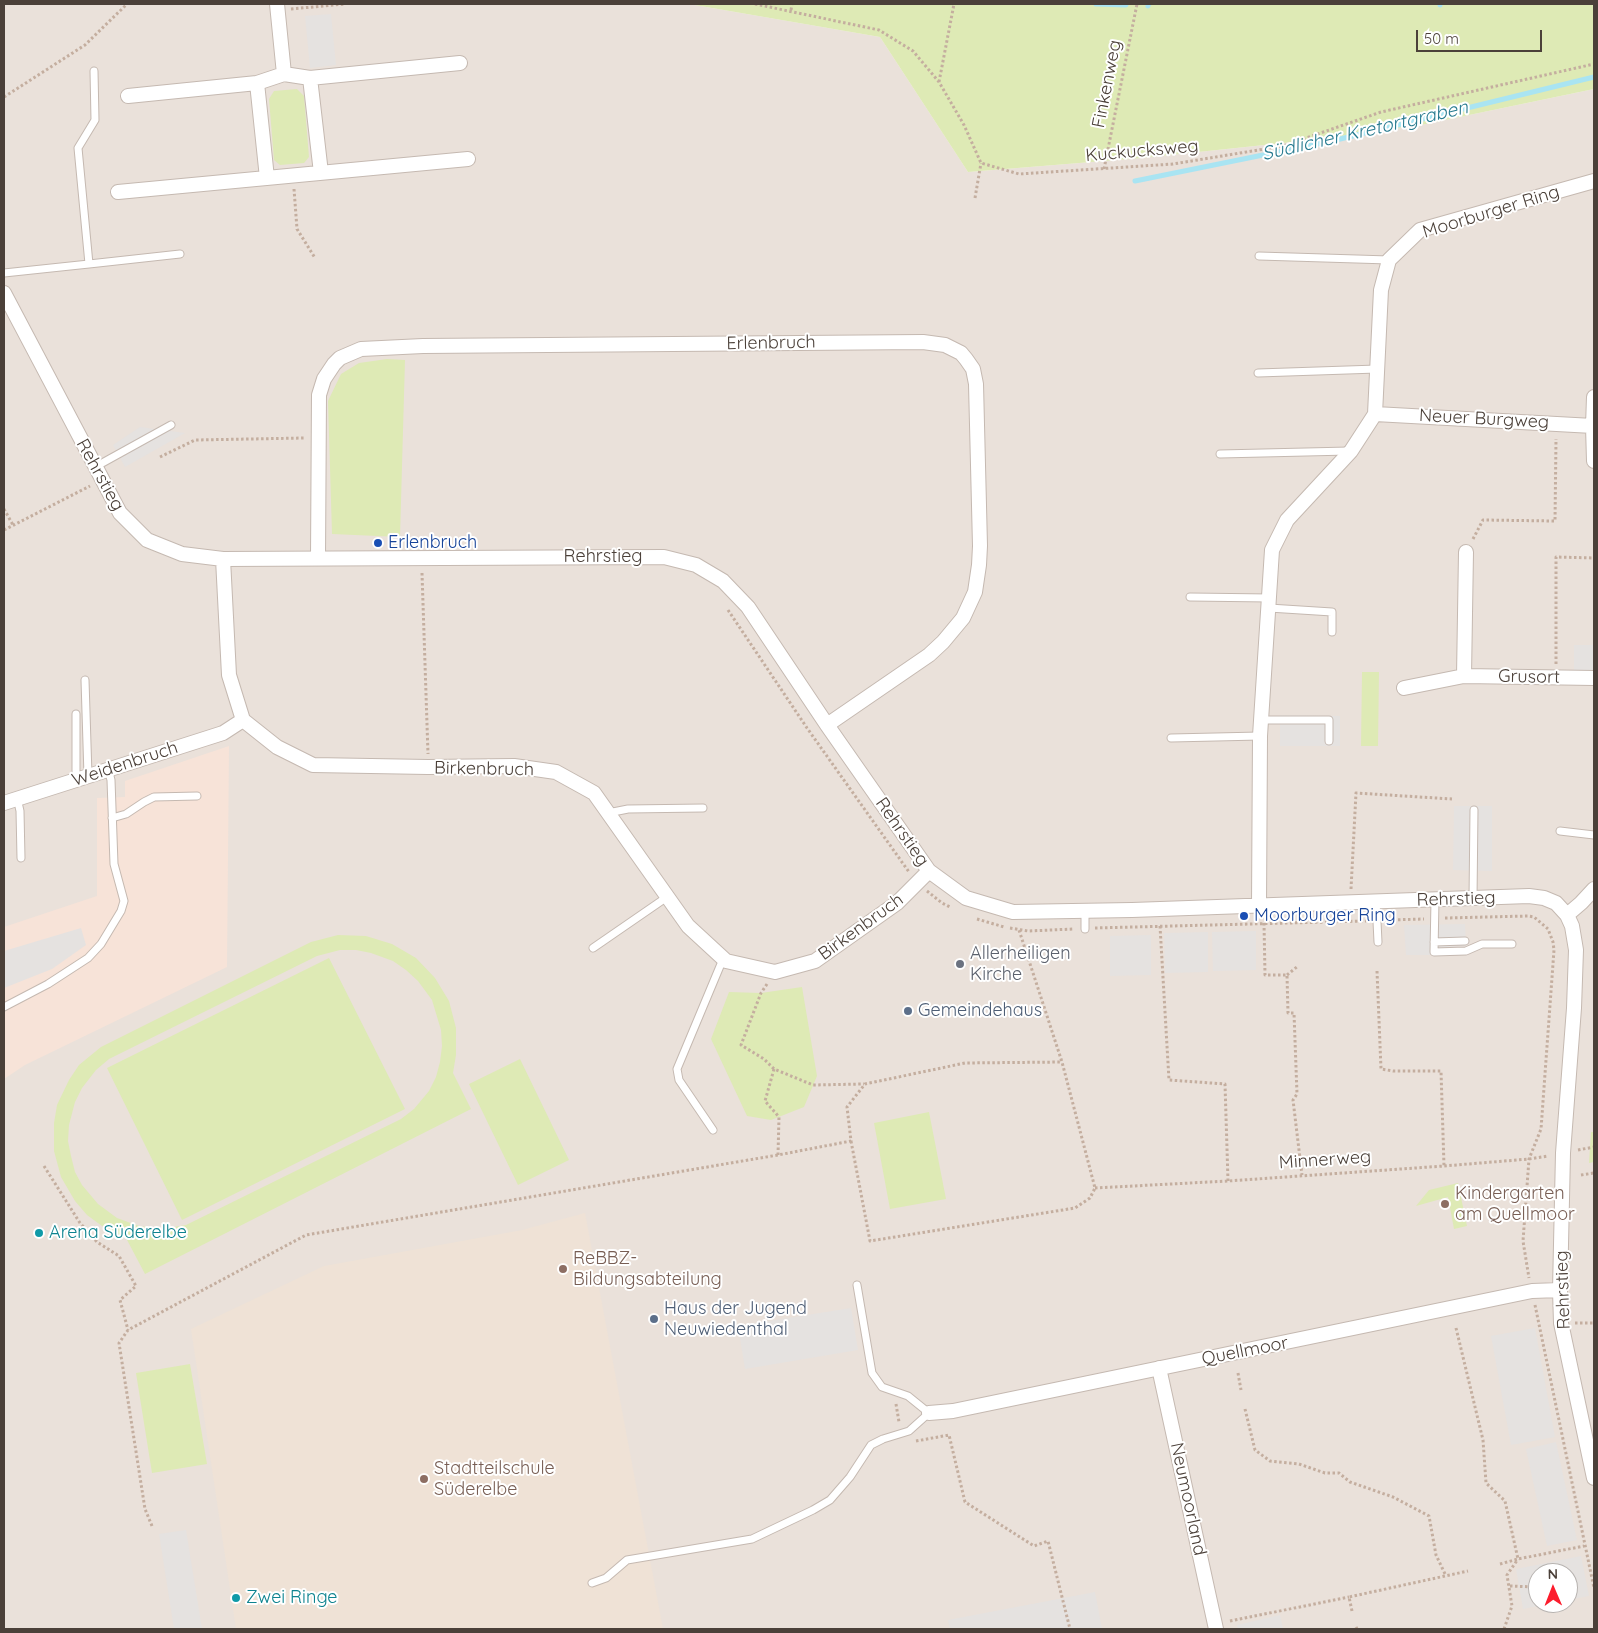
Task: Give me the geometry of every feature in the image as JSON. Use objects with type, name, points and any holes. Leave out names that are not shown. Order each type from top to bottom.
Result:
[{"type":"street","points":[[277,7],[284,74]]},
{"type":"street","points":[[128,96],[258,83],[284,74],[310,78],[460,63]]},
{"type":"street","points":[[310,78],[321,173]]},
{"type":"street","points":[[258,83],[267,178]]},
{"type":"street","points":[[118,192],[468,159]]},
{"type":"street","name":"Moorburger Ring","points":[[1375,414],[1380,290],[1389,260],[1420,230],[1594,182]]},
{"type":"street","name":"Rehrstieg","points":[[4,293],[120,513],[147,540],[182,554],[223,559],[664,557],[696,565],[723,581],[748,608],[827,726],[930,872],[966,898],[1013,912],[1536,896],[1551,900],[1567,915],[1574,931],[1576,950],[1563,1152],[1561,1323],[1592,1451],[1594,1478]]},
{"type":"street","name":"Erlenbruch","points":[[318,558],[319,395],[324,379],[334,364],[340,358],[361,348],[935,342],[961,353],[969,362],[975,375],[980,546],[975,592],[963,618],[943,642],[929,655],[827,726]]},
{"type":"street","points":[[1594,397],[1594,461]]},
{"type":"street","points":[[1259,905],[1260,736],[1272,550],[1287,520],[1351,451],[1375,414]]},
{"type":"street","name":"Neuer Burgweg","points":[[1375,414],[1593,426]]},
{"type":"street","points":[[1464,676],[1466,552]]},
{"type":"street","points":[[223,559],[229,674],[243,720]]},
{"type":"street","name":"Grusort","points":[[1404,688],[1464,676],[1594,678]]},
{"type":"street","name":"Birkenbruch","points":[[243,720],[277,747],[313,764],[428,767],[514,766],[556,772],[594,793],[688,926],[723,959],[774,972],[815,961],[897,903],[930,872]]},
{"type":"street","name":"Weidenbruch","points":[[10,800],[224,733],[243,720]]},
{"type":"street","points":[[1567,915],[1594,889]]},
{"type":"street","name":"Quellmoor","points":[[930,1413],[953,1411],[1532,1291],[1560,1290]]},
{"type":"street","name":"Neumoorland","points":[[1159,1368],[1222,1626]]},
{"type":"lane","points":[[89,264],[78,148],[95,120],[94,71]]},
{"type":"lane","points":[[4,273],[180,254]]},
{"type":"lane","points":[[1259,256],[1389,260]]},
{"type":"lane","points":[[1258,372],[1377,369]]},
{"type":"lane","points":[[95,467],[171,425]]},
{"type":"lane","points":[[1220,454],[1351,451]]},
{"type":"lane","points":[[1190,597],[1269,603],[1332,612],[1332,632]]},
{"type":"lane","points":[[82,778],[84,680]]},
{"type":"lane","points":[[76,714],[82,778]]},
{"type":"lane","points":[[1261,720],[1329,720],[1329,741]]},
{"type":"lane","points":[[1171,738],[1260,736]]},
{"type":"lane","points":[[4,1007],[56,979],[88,958],[101,944],[121,911],[124,901],[114,864],[112,780],[108,769]]},
{"type":"lane","points":[[112,818],[126,814],[149,799],[197,796]]},
{"type":"lane","points":[[10,800],[20,811],[20,858]]},
{"type":"lane","points":[[608,813],[628,809],[703,808]]},
{"type":"lane","points":[[1473,898],[1474,810]]},
{"type":"lane","points":[[1560,831],[1594,835]]},
{"type":"lane","points":[[593,948],[668,897]]},
{"type":"lane","points":[[1435,900],[1434,952],[1466,951],[1482,944],[1512,944]]},
{"type":"lane","points":[[1376,901],[1378,942]]},
{"type":"lane","points":[[1085,910],[1085,929]]},
{"type":"lane","points":[[1434,942],[1466,941]]},
{"type":"lane","points":[[713,1130],[678,1080],[677,1069],[723,959]]},
{"type":"lane","points":[[592,1583],[606,1578],[627,1560],[752,1538],[814,1510],[830,1500],[850,1477],[871,1445],[909,1430],[930,1413],[908,1396],[882,1386],[872,1373],[857,1285]]},
{"type":"path","points":[[4,97],[84,45],[127,4]]},
{"type":"path","points":[[277,7],[346,4]]},
{"type":"path","points":[[755,4],[880,30],[913,51],[939,82],[964,126],[980,163],[975,198]]},
{"type":"path","points":[[791,10],[792,4]]},
{"type":"path","points":[[939,82],[954,4]]},
{"type":"path","name":"Finkenweg","points":[[1104,169],[1137,4]]},
{"type":"path","name":"Kuckucksweg","points":[[980,163],[1019,174],[1173,164],[1283,146],[1381,112],[1594,64]]},
{"type":"path","points":[[294,176],[293,198],[297,229],[315,258]]},
{"type":"path","points":[[1466,552],[1483,520],[1556,521],[1557,423]]},
{"type":"path","points":[[160,457],[195,440],[318,438]]},
{"type":"path","points":[[4,530],[102,480]]},
{"type":"path","points":[[4,510],[13,525]]},
{"type":"path","points":[[1556,678],[1556,557],[1594,558]]},
{"type":"path","points":[[421,558],[428,767]]},
{"type":"path","points":[[722,604],[917,884],[942,903],[951,907]]},
{"type":"path","points":[[1350,902],[1356,793],[1452,799]]},
{"type":"path","points":[[976,918],[991,924],[1019,930],[1534,917],[1548,929],[1554,950],[1541,1129],[1529,1159],[1523,1241],[1530,1281]]},
{"type":"path","points":[[1264,923],[1265,975],[1287,975],[1298,966]]},
{"type":"path","points":[[1160,926],[1170,1080],[1225,1084],[1228,1181]]},
{"type":"path","points":[[865,1084],[847,1107],[851,1141],[870,1241],[1074,1208],[1090,1198],[1095,1188],[1062,1062],[1019,930]]},
{"type":"path","points":[[774,972],[761,993],[741,1045],[764,1059],[774,1069],[813,1085],[865,1084],[965,1063],[1062,1062]]},
{"type":"path","points":[[1377,972],[1381,1069],[1393,1071],[1441,1071],[1444,1166]]},
{"type":"path","points":[[1287,975],[1288,1013],[1294,1013],[1297,1094],[1293,1100],[1302,1175]]},
{"type":"path","points":[[774,1069],[765,1102],[779,1117],[778,1155]]},
{"type":"path","points":[[152,1526],[144,1509],[119,1343],[128,1330],[306,1235],[851,1141]]},
{"type":"path","points":[[1574,1150],[1594,1147]]},
{"type":"path","name":"Minnerweg","points":[[1095,1188],[1444,1166],[1529,1159],[1557,1154]]},
{"type":"path","points":[[44,1166],[80,1223],[96,1242],[119,1256],[136,1286],[120,1300],[128,1330]]},
{"type":"path","points":[[1581,1175],[1594,1172]]},
{"type":"path","points":[[1534,1302],[1594,1588]]},
{"type":"path","points":[[1456,1328],[1483,1440],[1486,1483],[1505,1501],[1518,1559],[1507,1575],[1512,1606],[1504,1629]]},
{"type":"path","points":[[1238,1373],[1241,1390]]},
{"type":"path","points":[[1245,1409],[1255,1450],[1270,1460],[1299,1464],[1325,1473],[1339,1473],[1350,1482],[1392,1497],[1430,1516],[1436,1555],[1446,1576]]},
{"type":"path","points":[[948,1435],[965,1502],[1034,1546],[1048,1541],[1070,1629]]},
{"type":"path","points":[[1500,1564],[1584,1546]]},
{"type":"path","points":[[1222,1626],[1468,1571]]},
{"type":"path","points":[[1510,1586],[1528,1587]]},
{"type":"path","points":[[1349,1597],[1352,1611]]},
{"type":"shaded area","points":[[4,4],[689,4],[880,37],[968,172],[1141,158],[1312,140],[1421,125],[1594,89],[1594,1629],[4,1629]]},
{"type":"shaded area","points":[[331,14],[336,65],[310,68],[305,16]]},
{"type":"shaded area","points":[[140,427],[185,433],[125,467],[113,445]]},
{"type":"shaded area","points":[[1574,645],[1594,645],[1594,670],[1574,670]]},
{"type":"shaded area","points":[[1280,715],[1340,716],[1340,746],[1280,746]]},
{"type":"shaded area","points":[[229,746],[227,967],[25,1065],[4,1079],[4,927],[97,896],[97,798],[125,797],[125,781]]},
{"type":"shaded area","points":[[1454,806],[1492,806],[1492,871],[1453,870]]},
{"type":"shaded area","points":[[1465,924],[1466,946],[1445,947],[1445,955],[1406,955],[1404,925]]},
{"type":"shaded area","points":[[81,928],[86,945],[52,969],[4,988],[4,951]]},
{"type":"shaded area","points":[[1256,931],[1256,970],[1213,971],[1212,932]]},
{"type":"shaded area","points":[[1208,932],[1208,972],[1165,973],[1164,933]]},
{"type":"shaded area","points":[[1151,935],[1151,975],[1110,976],[1110,936]]},
{"type":"shaded area","name":"Stadtteilschule Süderelbe","points":[[585,1213],[663,1629],[236,1629],[191,1329],[324,1266],[522,1230]]},
{"type":"shaded area","points":[[851,1308],[858,1350],[745,1369],[738,1326]]},
{"type":"shaded area","points":[[1535,1328],[1555,1437],[1511,1445],[1491,1336]]},
{"type":"shaded area","points":[[1556,1442],[1577,1540],[1547,1546],[1526,1449]]},
{"type":"shaded area","points":[[186,1530],[202,1629],[174,1629],[159,1534]]},
{"type":"shaded area","points":[[1581,1556],[1589,1596],[1578,1598],[1578,1563],[1546,1563]]},
{"type":"shaded area","points":[[1528,1567],[1528,1608],[1523,1609],[1516,1569]]},
{"type":"shaded area","points":[[1095,1592],[1102,1629],[950,1629],[948,1620]]},
{"type":"shaded area","points":[[1280,1615],[1283,1629],[1238,1629],[1237,1625]]},
{"type":"green space","points":[[689,4],[1594,4],[1594,89],[1421,125],[1312,140],[1141,158],[968,172],[880,37]]},
{"type":"green space","points":[[297,89],[304,96],[309,157],[304,163],[280,165],[274,160],[269,99],[274,91]]},
{"type":"green space","points":[[387,359],[405,360],[400,537],[332,534],[328,401],[341,374],[359,363]]},
{"type":"green space","points":[[1362,672],[1379,672],[1378,746],[1361,746]]},
{"type":"green space","points":[[338,935],[366,936],[392,944],[416,958],[435,978],[449,1001],[456,1028],[456,1055],[453,1073],[471,1109],[145,1274],[126,1238],[102,1226],[87,1215],[75,1201],[61,1177],[54,1151],[54,1123],[57,1105],[69,1080],[79,1065],[101,1047],[311,942]],"holes":[[[340,950],[356,950],[393,961],[418,981],[432,1000],[441,1030],[440,1062],[436,1077],[429,1091],[414,1109],[401,1119],[186,1225],[162,1229],[139,1226],[117,1218],[98,1204],[82,1185],[75,1172],[68,1141],[69,1125],[75,1102],[82,1088],[96,1070],[109,1059],[317,956]]]},
{"type":"green space","points":[[329,958],[405,1109],[182,1220],[107,1068]]},
{"type":"green space","points":[[802,987],[817,1076],[804,1107],[771,1120],[747,1116],[711,1039],[729,992],[761,993]]},
{"type":"green space","points":[[520,1059],[569,1160],[518,1185],[469,1084]]},
{"type":"green space","points":[[929,1112],[946,1199],[890,1209],[874,1123]]},
{"type":"green space","points":[[1591,1132],[1594,1132],[1594,1162],[1589,1163]]},
{"type":"green space","points":[[1458,1183],[1467,1226],[1454,1229],[1448,1197],[1416,1206],[1429,1190]]},
{"type":"green space","points":[[190,1364],[207,1464],[152,1473],[136,1373]]},
{"type":"waterway","points":[[1096,4],[1126,5]]},
{"type":"waterway","name":"Südlicher Kretortgraben","points":[[1135,181],[1332,141],[1594,77]]},
{"type":"place","name":"Erlenbruch","points":[[378,543]]},
{"type":"place","name":"Moorburger Ring","points":[[1244,916]]},
{"type":"place","name":"Allerheiligen Kirche","points":[[960,964]]},
{"type":"place","name":"Gemeindehaus","points":[[908,1011]]},
{"type":"place","name":"Kindergarten am Quellmoor","points":[[1445,1204]]},
{"type":"place","name":"Arena Süderelbe","points":[[39,1233]]},
{"type":"place","name":"ReBBZ- Bildungsabteilung","points":[[563,1269]]},
{"type":"place","name":"Haus der Jugend Neuwiedenthal","points":[[654,1319]]},
{"type":"place","name":"Stadtteilschule Süderelbe","points":[[424,1479]]},
{"type":"place","name":"Zwei Ringe","points":[[236,1598]]}]
